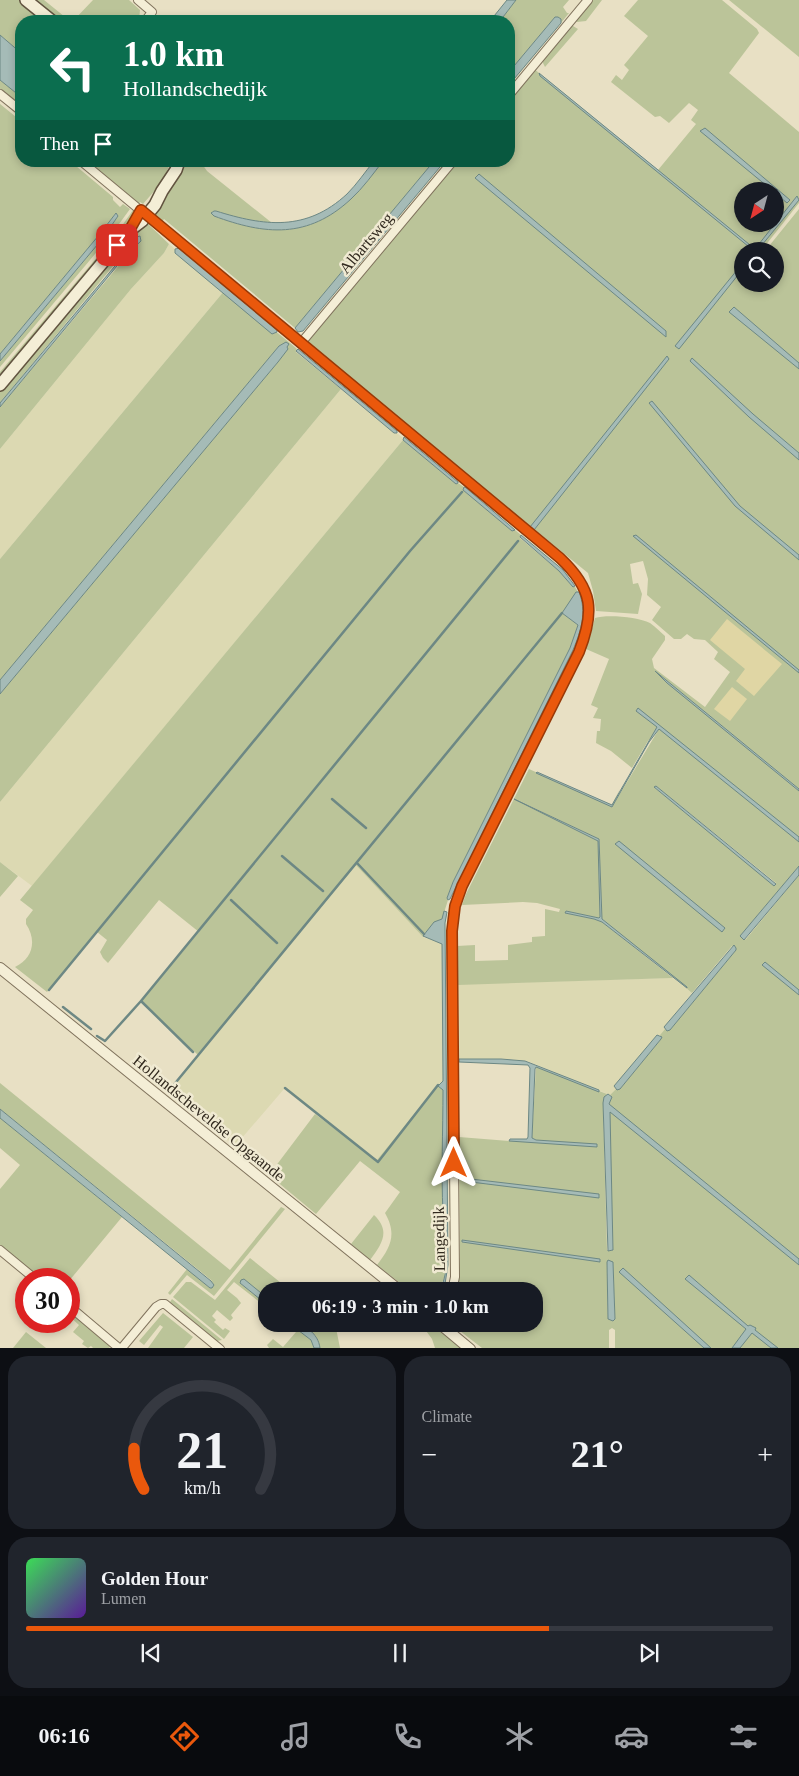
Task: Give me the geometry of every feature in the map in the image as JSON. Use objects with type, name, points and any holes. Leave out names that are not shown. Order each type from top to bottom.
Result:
[{"type":"main road","points":[[26,0],[45,15]]},
{"type":"main road","points":[[0,384],[129,231],[144,212],[149,200],[162,191],[177,167]]},
{"type":"street","points":[[138,0],[152,12],[150,15]]},
{"type":"street","points":[[515,88],[588,0]]},
{"type":"street","points":[[0,94],[15,106]]},
{"type":"street","name":"Langedijk","points":[[88,167],[566,564],[581,582],[587,595],[589,606],[588,628],[579,652],[462,886],[455,906],[452,931],[455,1268],[453,1282]]},
{"type":"street","name":"Albartsweg","points":[[301,343],[448,167]]},
{"type":"street","name":"Hollandscheveldse Opgaande","points":[[0,968],[389,1282]]},
{"type":"street","points":[[0,1250],[22,1268]]},
{"type":"street","points":[[80,1315],[121,1348],[156,1307],[165,1304],[220,1348]]},
{"type":"street","points":[[450,1332],[470,1348]]},
{"type":"shaded area","points":[[169,244],[225,290],[0,559],[0,449],[131,289],[164,253]]},
{"type":"shaded area","points":[[341,389],[394,433],[397,433],[403,440],[32,886],[0,862],[0,802]]},
{"type":"shaded area","points":[[356,864],[423,937],[442,943],[443,1081],[377,1161],[284,1089],[235,1146],[168,1092]]},
{"type":"shaded area","points":[[673,978],[692,993],[664,1027],[665,1029],[660,1035],[657,1035],[615,1086],[616,1089],[610,1095],[527,1061],[459,1059],[458,985],[460,984]]},
{"type":"green space","points":[[0,0],[20,0],[39,15],[15,15],[15,48],[0,35]]},
{"type":"green space","points":[[33,0],[44,0],[63,15],[52,15]]},
{"type":"green space","points":[[93,0],[129,0],[140,10],[140,15],[79,15]]},
{"type":"green space","points":[[516,0],[569,0],[563,7],[569,13],[561,23],[561,19],[555,17],[515,65],[515,15],[505,15]]},
{"type":"green space","points":[[592,0],[602,0],[586,21],[577,22],[575,19]]},
{"type":"green space","points":[[638,0],[722,0],[757,29],[759,33],[729,73],[799,132],[799,203],[784,222],[784,182],[734,182],[734,232],[776,232],[768,242],[734,242],[734,292],[784,292],[784,242],[772,242],[780,232],[784,232],[784,228],[799,209],[799,789],[655,671],[799,791],[799,866],[740,936],[744,940],[746,939],[799,875],[799,1348],[615,1348],[615,1330],[612,1328],[609,1330],[609,1348],[482,1348],[461,1332],[543,1332],[543,1282],[458,1282],[460,1258],[459,1137],[509,1141],[536,1140],[532,1138],[536,1067],[607,1094],[603,1103],[607,1250],[611,1251],[613,1249],[609,1104],[612,1097],[610,1095],[616,1089],[620,1089],[661,1039],[660,1035],[665,1029],[667,1031],[670,1030],[736,950],[732,946],[692,993],[602,919],[599,839],[515,799],[598,841],[600,917],[566,911],[565,913],[602,922],[673,978],[458,985],[457,946],[475,945],[475,961],[508,960],[508,945],[532,942],[532,937],[545,936],[545,909],[559,912],[560,909],[537,903],[523,902],[462,905],[466,894],[529,769],[611,806],[620,789],[612,807],[659,729],[648,741],[632,768],[611,751],[596,743],[601,719],[593,718],[598,708],[591,705],[609,659],[586,649],[595,618],[615,616],[630,618],[645,621],[654,626],[665,636],[665,640],[652,659],[654,668],[705,707],[730,672],[714,659],[718,652],[705,640],[694,639],[687,634],[681,639],[674,639],[652,620],[661,607],[647,595],[648,579],[643,561],[630,564],[633,584],[638,583],[642,594],[638,614],[596,611],[588,573],[311,348],[308,341],[310,336],[452,167],[515,167],[515,90],[533,68],[658,170],[696,124],[691,120],[698,110],[689,103],[669,123],[660,116],[655,117],[611,82],[616,75],[622,80],[629,70],[624,65],[648,36],[624,16]],"holes":[[[656,786],[776,883],[774,885],[655,788]],[[607,1262],[613,1262],[615,1319],[613,1321],[608,1319]]]},
{"type":"green space","points":[[729,0],[799,0],[799,57]]},
{"type":"green space","points":[[570,26],[578,29],[545,67],[543,57]]},
{"type":"green space","points":[[0,80],[15,92],[15,102],[0,90]]},
{"type":"green space","points":[[0,104],[15,116],[15,167],[77,167],[113,197],[113,200],[120,207],[123,204],[130,209],[111,235],[0,367],[0,361],[103,238],[118,216],[115,214],[0,354]]},
{"type":"green space","points":[[93,167],[169,167],[163,181],[143,204],[140,202],[138,205]]},
{"type":"green space","points":[[184,167],[204,167],[272,223],[248,221],[214,211],[212,212],[214,216],[251,227],[268,230],[286,230],[319,221],[335,212],[360,190],[378,167],[429,167],[295,328],[164,219],[161,223],[153,217],[155,214],[152,212],[180,176]]},
{"type":"green space","points":[[133,210],[136,212],[117,238],[0,378],[0,372],[114,237]]},
{"type":"green space","points":[[145,221],[169,244],[164,253],[131,289],[0,449],[0,407],[131,251],[137,237],[0,403],[0,391],[124,243]]},
{"type":"green space","points":[[225,290],[290,343],[297,349],[296,352],[341,389],[0,802],[0,694],[278,362],[288,344],[279,346],[0,680],[0,559]]},
{"type":"green space","points":[[403,440],[456,484],[458,483],[464,487],[463,490],[512,531],[515,530],[521,535],[520,538],[559,571],[578,592],[562,613],[578,625],[570,648],[453,882],[442,919],[437,921],[423,937],[356,865],[198,1055],[141,1001],[199,932],[159,900],[108,963],[100,952],[107,940],[97,932],[47,992],[15,967],[26,959],[32,943],[26,919],[33,910],[20,900]]},
{"type":"green space","points":[[0,862],[18,876],[0,897]]},
{"type":"green space","points":[[0,1083],[230,1270],[281,1207],[285,1209],[214,1296],[187,1275],[170,1295],[168,1293],[187,1269],[210,1288],[214,1285],[211,1280],[0,1109]]},
{"type":"green space","points":[[438,1085],[440,1085],[438,1086],[443,1089],[445,1275],[442,1282],[399,1282],[377,1265],[386,1252],[391,1240],[391,1227],[385,1213],[400,1192],[360,1161],[316,1214],[269,1175],[315,1114],[377,1160]]},
{"type":"green space","points":[[0,1118],[122,1217],[80,1268],[27,1268],[0,1245],[0,1189],[20,1165],[0,1148]]},
{"type":"green space","points":[[374,1215],[382,1227],[383,1238],[370,1260],[351,1244]]},
{"type":"green space","points":[[250,1258],[280,1282],[258,1282],[258,1290],[244,1279],[240,1283],[258,1298],[258,1301],[234,1282],[227,1290],[241,1303],[231,1315],[233,1318],[230,1321],[217,1310],[212,1316],[216,1320],[214,1322],[223,1330],[225,1328],[230,1331],[224,1339],[173,1297],[186,1282],[191,1282],[215,1300]]},
{"type":"green space","points":[[172,1299],[222,1340],[217,1341],[170,1302]]},
{"type":"green space","points":[[163,1313],[193,1337],[184,1348],[148,1348],[163,1327],[160,1325],[144,1345],[139,1341]]},
{"type":"green space","points":[[80,1321],[108,1343],[110,1347],[93,1348],[91,1346],[88,1348],[82,1344],[84,1341],[74,1333],[80,1333]]},
{"type":"green space","points":[[296,1332],[300,1332],[311,1340],[314,1348],[269,1348],[267,1345],[273,1339],[283,1347]]},
{"type":"green space","points":[[311,1332],[337,1332],[340,1348],[320,1348],[316,1336]]},
{"type":"green space","points":[[427,1332],[443,1332],[463,1348],[435,1348]]},
{"type":"green space","points":[[27,1333],[46,1348],[13,1348]]},
{"type":"sand","points":[[727,619],[782,664],[754,696],[736,681],[745,669],[710,640]]},
{"type":"sand","points":[[732,687],[747,699],[730,721],[714,709]]},
{"type":"water","points":[[507,0],[516,0],[505,15],[495,15]]},
{"type":"water","points":[[555,17],[561,19],[561,23],[515,78],[515,65]]},
{"type":"water","points":[[0,35],[15,48],[15,92],[0,80]]},
{"type":"water","points":[[539,73],[746,242],[743,242],[540,76]]},
{"type":"water","points":[[705,128],[769,182],[762,182],[700,131]]},
{"type":"water","points":[[369,167],[378,167],[364,186],[335,212],[319,221],[302,227],[286,230],[268,230],[233,222],[214,216],[211,213],[216,211],[251,220],[268,222],[300,220],[316,215],[332,206],[358,182]]},
{"type":"water","points":[[429,167],[440,167],[303,331],[298,332],[295,328]]},
{"type":"water","points":[[479,174],[666,331],[666,337],[475,178]]},
{"type":"water","points":[[784,195],[790,200],[787,203],[784,200]]},
{"type":"water","points":[[797,196],[799,200],[784,218],[784,212]]},
{"type":"water","points":[[116,213],[118,216],[103,238],[0,361],[0,354]]},
{"type":"water","points":[[768,232],[773,232],[764,242],[761,242]]},
{"type":"water","points":[[140,236],[141,241],[127,254],[0,407],[0,403],[130,248],[137,237]]},
{"type":"water","points":[[180,248],[277,328],[277,332],[272,334],[175,253],[175,249]]},
{"type":"water","points":[[734,274],[734,280],[679,349],[675,346]]},
{"type":"water","points":[[734,307],[799,363],[799,369],[729,312]]},
{"type":"water","points":[[286,342],[289,344],[288,349],[278,362],[0,694],[0,680],[279,346]]},
{"type":"water","points":[[298,349],[397,431],[397,433],[394,433],[296,351]]},
{"type":"water","points":[[667,356],[669,359],[534,530],[530,527]]},
{"type":"water","points":[[692,358],[799,453],[799,460],[749,417],[690,361]]},
{"type":"water","points":[[652,401],[740,506],[799,555],[799,560],[735,506],[649,403]]},
{"type":"water","points":[[404,437],[458,483],[456,484],[403,440]]},
{"type":"water","points":[[464,487],[515,530],[512,531],[463,490]]},
{"type":"water","points":[[521,535],[563,570],[575,586],[573,587],[559,571],[520,537]]},
{"type":"water","points":[[636,535],[799,670],[799,673],[633,536]]},
{"type":"water","points":[[576,592],[579,592],[583,614],[581,629],[573,650],[448,900],[453,882],[570,648],[578,625],[562,613]]},
{"type":"water","points":[[655,671],[799,789],[799,791],[667,683]]},
{"type":"water","points":[[638,708],[799,837],[799,842],[659,729],[649,742],[612,807],[536,773],[612,805],[657,727],[636,711]]},
{"type":"water","points":[[656,786],[776,884],[774,886],[654,787]]},
{"type":"water","points":[[514,799],[599,839],[602,919],[687,988],[602,922],[565,913],[566,911],[600,917],[598,841]]},
{"type":"water","points":[[619,841],[725,928],[722,932],[615,844]]},
{"type":"water","points":[[799,866],[799,875],[744,940],[740,936]]},
{"type":"water","points":[[444,911],[447,912],[445,923],[448,1265],[445,1282],[443,1282],[447,1257],[442,1198],[443,1090],[438,1086],[443,1081],[442,944],[423,936],[434,922],[442,919]]},
{"type":"water","points":[[734,945],[736,950],[670,1030],[667,1031],[664,1027]]},
{"type":"water","points":[[765,962],[799,990],[799,995],[762,965]]},
{"type":"water","points":[[657,1035],[662,1037],[661,1039],[620,1089],[617,1090],[614,1086]]},
{"type":"water","points":[[459,1059],[525,1061],[599,1090],[599,1092],[536,1067],[535,1069],[532,1138],[536,1140],[597,1144],[597,1147],[509,1141],[510,1139],[527,1139],[528,1137],[530,1068],[528,1065],[459,1062]]},
{"type":"water","points":[[608,1094],[612,1097],[609,1104],[799,1259],[799,1265],[610,1112],[613,1250],[608,1251],[603,1103],[604,1097]]},
{"type":"water","points":[[0,1109],[211,1281],[214,1285],[212,1288],[0,1118]]},
{"type":"water","points":[[471,1179],[599,1194],[599,1198],[471,1182]]},
{"type":"water","points":[[462,1240],[600,1259],[600,1262],[462,1242]]},
{"type":"water","points":[[608,1260],[613,1262],[615,1319],[613,1321],[608,1319]]},
{"type":"water","points":[[623,1268],[711,1348],[704,1348],[619,1272]]},
{"type":"water","points":[[689,1275],[748,1326],[756,1328],[755,1330],[778,1348],[771,1348],[752,1333],[740,1348],[732,1348],[746,1329],[685,1279]]},
{"type":"water","points":[[244,1279],[258,1290],[258,1298],[240,1283]]},
{"type":"water","points":[[300,1332],[312,1332],[317,1338],[320,1348],[314,1348],[311,1340]]},
{"type":"waterway","points":[[49,990],[410,551],[462,492]]},
{"type":"waterway","points":[[193,1052],[141,1001],[518,541]]},
{"type":"waterway","points":[[172,1087],[562,613]]},
{"type":"waterway","points":[[332,799],[366,828]]},
{"type":"waterway","points":[[282,856],[323,891]]},
{"type":"waterway","points":[[357,863],[424,934]]},
{"type":"waterway","points":[[231,900],[277,943]]},
{"type":"waterway","points":[[97,1036],[105,1041],[141,1001]]},
{"type":"waterway","points":[[63,1007],[91,1029]]},
{"type":"waterway","points":[[285,1088],[378,1162],[438,1085]]},
{"type":"route","points":[[117,245],[129,231],[141,210],[560,558],[581,582],[587,595],[589,606],[588,628],[579,652],[459,892],[455,906],[452,922],[454,1163]]}]
